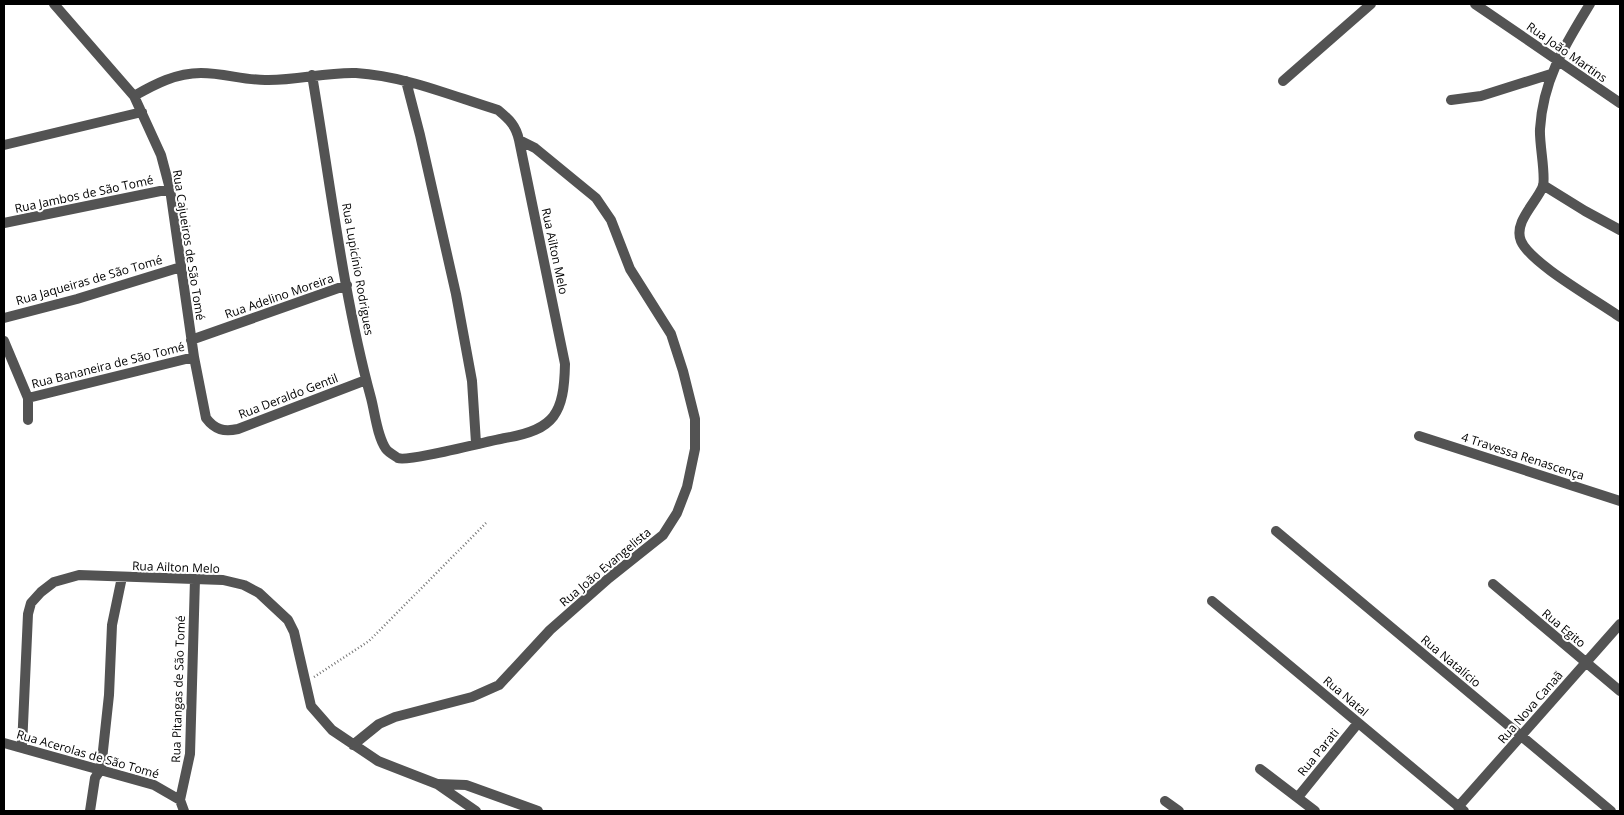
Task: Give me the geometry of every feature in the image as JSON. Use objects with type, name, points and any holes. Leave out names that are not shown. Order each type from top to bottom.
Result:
[{"type":"street","name":"Rua Cajueiros de São Tomé","points":[[54,4],[134,96],[161,155],[170,189],[191,340],[206,418],[218,429]]},
{"type":"street","points":[[1283,81],[1371,4]]},
{"type":"street","name":"Rua João Martins","points":[[1476,4],[1620,103]]},
{"type":"street","points":[[1590,4],[1557,59],[1551,74],[1540,130],[1543,185],[1520,229],[1521,241],[1542,263],[1620,317]]},
{"type":"street","name":"Rua Ailton Melo","points":[[134,96],[161,81],[183,75],[201,73],[266,80],[312,75],[357,74],[406,81],[498,110],[516,126],[565,364],[564,386],[559,407],[543,428],[526,434],[476,443],[410,459],[399,458]]},
{"type":"street","points":[[1451,100],[1481,96],[1551,74]]},
{"type":"street","name":"Rua Lupicínio Rodrigues","points":[[312,75],[347,285],[366,380],[383,441],[387,450],[399,458]]},
{"type":"street","points":[[406,81],[456,294],[472,381],[476,443]]},
{"type":"street","points":[[4,145],[142,112]]},
{"type":"street","name":"Rua João Evangelista","points":[[353,745],[379,724],[395,717],[472,696],[499,685],[550,630],[609,578],[663,535],[677,513],[687,487],[695,450],[695,419],[671,334],[630,269],[611,220],[599,203],[535,148],[519,140]]},
{"type":"street","points":[[1543,185],[1620,230]]},
{"type":"street","name":"Rua Jambos de São Tomé","points":[[4,224],[170,189]]},
{"type":"street","name":"Rua Jaqueiras de São Tomé","points":[[4,318],[77,299],[181,267]]},
{"type":"street","name":"Rua Adelino Moreira","points":[[191,340],[347,285]]},
{"type":"street","points":[[4,341],[28,398],[28,420]]},
{"type":"street","name":"Rua Bananeira de São Tomé","points":[[28,398],[194,356]]},
{"type":"street","name":"Rua Deraldo Gentil","points":[[218,429],[226,432],[238,429],[366,380]]},
{"type":"street","name":"4 Travessa Renascença","points":[[1418,436],[1620,501]]},
{"type":"street","name":"Rua Natalício","points":[[1276,530],[1611,811]]},
{"type":"street","name":"Rua Ailton Melo","points":[[22,748],[28,614],[31,603],[54,582],[79,575],[222,580],[244,585],[272,603],[288,620],[294,632],[304,683],[311,706],[320,718],[353,745],[378,761],[437,784],[476,811]]},
{"type":"street","points":[[90,811],[95,778],[101,769],[110,695],[112,624],[122,577]]},
{"type":"street","name":"Rua Pitangas de São Tomé","points":[[180,800],[190,754],[195,579]]},
{"type":"street","name":"Rua Egito","points":[[1493,584],[1620,691]]},
{"type":"street","name":"Rua Natal","points":[[1212,600],[1461,809]]},
{"type":"street","name":"Rua Nova Canaã","points":[[1461,809],[1620,624]]},
{"type":"street","name":"Rua Parati","points":[[1298,797],[1358,723]]},
{"type":"street","name":"Rua Acerolas de São Tomé","points":[[4,743],[154,785],[180,800]]},
{"type":"street","points":[[1260,769],[1315,811]]},
{"type":"street","points":[[437,784],[466,785],[538,811]]},
{"type":"street","points":[[180,800],[184,811]]},
{"type":"street","points":[[1165,801],[1179,811]]},
{"type":"path","points":[[304,683],[369,641],[486,523]]}]
